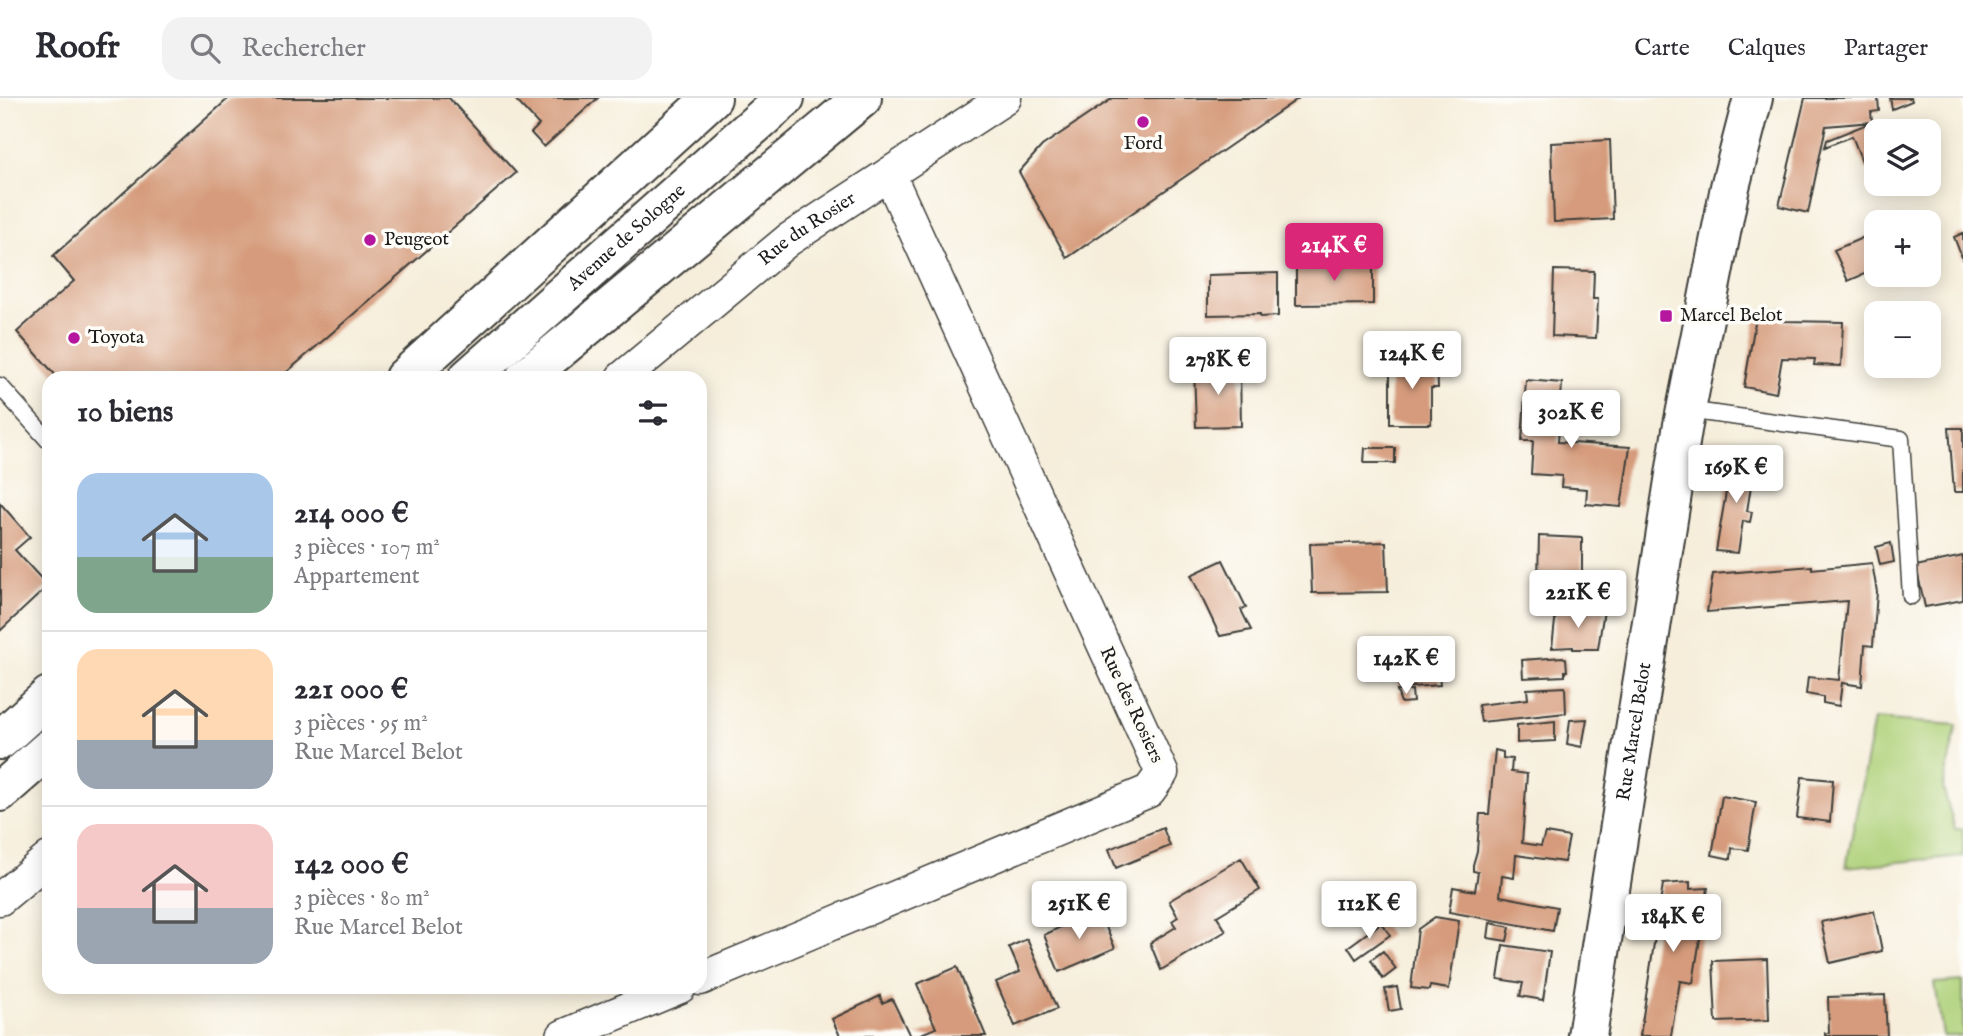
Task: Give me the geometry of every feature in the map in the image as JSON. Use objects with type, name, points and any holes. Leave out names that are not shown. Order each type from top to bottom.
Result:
[{"type":"main road","points":[[412,371],[712,98]]},
{"type":"main road","name":"Avenue de Sologne","points":[[476,371],[785,98]]},
{"type":"main road","points":[[533,371],[862,98]]},
{"type":"main road","name":"Rue Marcel Belot","points":[[1587,1036],[1686,410],[1730,187],[1753,98]]},
{"type":"main road","points":[[0,713],[42,679]]},
{"type":"main road","points":[[0,740],[42,702]]},
{"type":"main road","points":[[0,792],[42,755]]},
{"type":"main road","points":[[0,815],[42,780]]},
{"type":"street","name":"Rue du Rosier","points":[[630,371],[788,240],[1005,98]]},
{"type":"street","name":"Rue des Rosiers","points":[[707,976],[1149,791],[1162,773],[889,174]]},
{"type":"street","points":[[0,899],[42,864]]},
{"type":"street","points":[[563,1036],[663,994]]},
{"type":"lane","points":[[0,386],[42,433]]},
{"type":"lane","points":[[1686,410],[1901,439],[1912,596]]},
{"type":"green space","points":[[1874,719],[1957,725],[1943,788],[1955,829],[1963,829],[1963,856],[1846,867]]},
{"type":"green space","points":[[1963,981],[1963,1036],[1943,1036],[1935,983]]},
{"type":"building","points":[[229,98],[449,98],[516,173],[288,371],[52,371],[17,332],[74,281],[53,256]]},
{"type":"building","points":[[514,98],[598,98],[544,147],[531,133],[539,125]]},
{"type":"building","points":[[1113,98],[1299,98],[1067,258],[1019,172],[1042,146]]},
{"type":"building","points":[[1805,98],[1878,98],[1879,111],[1871,112],[1872,119],[1864,119],[1864,123],[1826,126],[1808,213],[1779,206]]},
{"type":"building","points":[[1890,98],[1911,98],[1912,101],[1892,109]]},
{"type":"building","points":[[1864,125],[1864,166],[1852,136],[1825,147],[1827,140]]},
{"type":"building","points":[[1610,140],[1613,219],[1554,222],[1551,143]]},
{"type":"building","points":[[1963,233],[1963,260],[1954,237]]},
{"type":"building","points":[[1864,237],[1864,274],[1848,281],[1834,250]]},
{"type":"building","points":[[1373,261],[1373,304],[1296,305],[1296,262]]},
{"type":"building","points":[[1554,270],[1594,271],[1593,299],[1598,299],[1596,338],[1552,336]]},
{"type":"building","points":[[1278,273],[1278,316],[1208,315],[1208,275]]},
{"type":"building","points":[[1757,311],[1781,312],[1781,321],[1843,322],[1841,366],[1814,365],[1815,359],[1782,358],[1776,393],[1744,387]]},
{"type":"building","points":[[1390,361],[1437,361],[1438,388],[1431,388],[1431,424],[1390,424]]},
{"type":"building","points":[[1240,367],[1241,426],[1196,427],[1194,368]]},
{"type":"building","points":[[1526,380],[1562,383],[1558,442],[1630,447],[1621,507],[1586,504],[1587,489],[1561,487],[1562,476],[1531,474],[1533,441],[1522,441]]},
{"type":"building","points":[[1949,428],[1963,428],[1963,492],[1954,492]]},
{"type":"building","points":[[1365,448],[1395,448],[1395,463],[1364,463]]},
{"type":"building","points":[[1732,457],[1755,461],[1747,511],[1752,512],[1750,522],[1743,521],[1738,553],[1716,551]]},
{"type":"building","points":[[0,503],[30,537],[15,550],[42,579],[42,592],[0,631]]},
{"type":"building","points":[[1539,536],[1582,538],[1582,581],[1538,580]]},
{"type":"building","points":[[1386,542],[1388,592],[1312,593],[1310,544]]},
{"type":"building","points":[[1891,543],[1894,562],[1880,565],[1876,547]]},
{"type":"building","points":[[1963,556],[1963,600],[1925,607],[1916,566]]},
{"type":"building","points":[[1223,560],[1246,607],[1241,610],[1251,630],[1220,636],[1191,575]]},
{"type":"building","points":[[1872,563],[1877,592],[1873,646],[1865,645],[1862,686],[1842,683],[1839,706],[1823,703],[1823,697],[1806,694],[1808,677],[1839,680],[1847,601],[1707,612],[1713,574]]},
{"type":"building","points":[[1604,610],[1598,649],[1552,648],[1556,612]]},
{"type":"building","points":[[1566,659],[1565,676],[1523,678],[1522,660]]},
{"type":"building","points":[[1438,664],[1440,685],[1399,688],[1397,668]]},
{"type":"building","points":[[1565,687],[1566,713],[1481,722],[1478,705],[1528,699],[1527,689]]},
{"type":"building","points":[[1412,690],[1413,702],[1401,703],[1397,691]]},
{"type":"building","points":[[1587,719],[1582,747],[1567,744],[1570,720]]},
{"type":"building","points":[[1555,721],[1555,741],[1517,743],[1517,725]]},
{"type":"building","points":[[1495,750],[1503,752],[1503,758],[1512,759],[1511,772],[1527,774],[1522,843],[1541,846],[1545,833],[1569,837],[1564,862],[1516,855],[1514,878],[1502,876],[1500,896],[1557,907],[1553,931],[1449,912],[1453,887],[1475,891],[1478,872],[1473,871],[1473,865],[1480,814],[1489,814]]},
{"type":"building","points":[[1802,777],[1833,780],[1830,822],[1797,818]]},
{"type":"building","points":[[1722,796],[1756,802],[1748,850],[1732,848],[1731,859],[1712,855]]},
{"type":"building","points":[[1163,828],[1170,846],[1116,868],[1109,849]]},
{"type":"building","points":[[1241,858],[1260,890],[1217,916],[1226,931],[1161,970],[1150,943],[1176,927],[1172,921],[1178,917],[1169,901]]},
{"type":"building","points":[[1690,882],[1690,889],[1708,888],[1693,983],[1680,981],[1671,1036],[1640,1036],[1663,884]]},
{"type":"building","points":[[1098,909],[1115,948],[1059,972],[1044,935]]},
{"type":"building","points":[[1874,911],[1882,951],[1830,963],[1821,922]]},
{"type":"building","points":[[1435,917],[1459,921],[1449,989],[1430,986],[1429,990],[1411,988],[1418,929]]},
{"type":"building","points":[[1381,923],[1390,935],[1356,959],[1348,947]]},
{"type":"building","points":[[1490,923],[1510,927],[1507,941],[1488,938]]},
{"type":"building","points":[[1027,939],[1057,1009],[1015,1026],[996,982],[1020,972],[1009,947]]},
{"type":"building","points":[[1503,945],[1550,952],[1543,1000],[1520,996],[1523,983],[1498,979]]},
{"type":"building","points":[[1383,951],[1396,969],[1383,979],[1371,960]]},
{"type":"building","points":[[1767,959],[1769,1020],[1716,1022],[1713,961]]},
{"type":"building","points":[[957,967],[986,1036],[916,1036],[936,1028],[917,984]]},
{"type":"building","points":[[1397,987],[1401,1009],[1389,1011],[1385,989]]},
{"type":"building","points":[[1885,995],[1887,1036],[1825,1036],[1825,1033],[1829,1033],[1828,997]]},
{"type":"building","points":[[880,996],[882,1003],[892,999],[910,1036],[840,1036],[832,1019]]},
{"type":"place","name":"Ford","points":[[1143,122]]},
{"type":"place","name":"Peugeot","points":[[370,240]]},
{"type":"place","name":"Marcel Belot","points":[[1666,316]]},
{"type":"place","name":"Toyota","points":[[74,338]]}]
